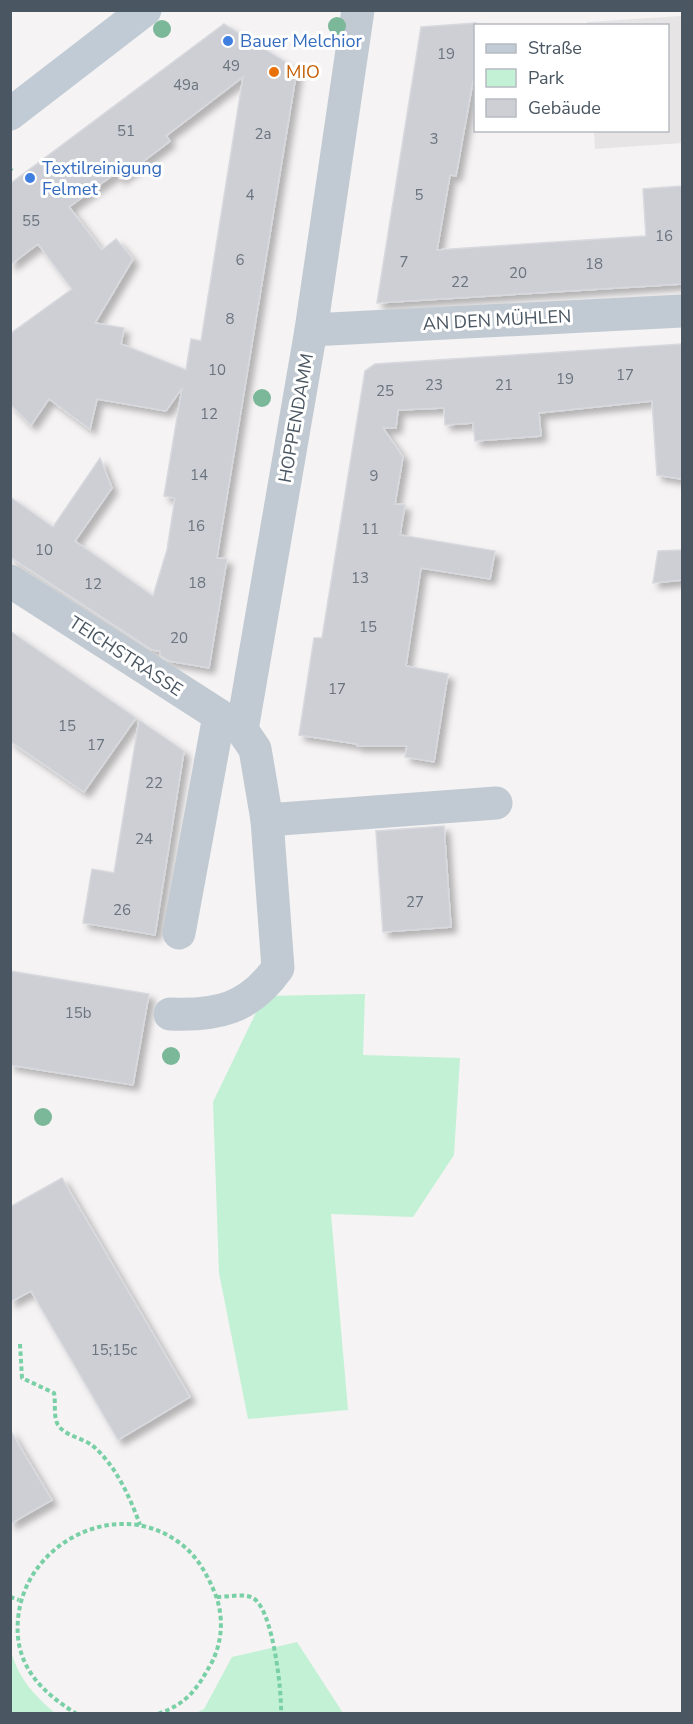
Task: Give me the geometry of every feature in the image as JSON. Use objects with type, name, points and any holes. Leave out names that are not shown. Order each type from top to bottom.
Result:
[{"type":"street","points":[[10,114],[145,10]]},
{"type":"street","name":"HOPPENDAMM","points":[[179,933],[230,723],[311,330],[358,10]]},
{"type":"street","name":"AN DEN MÜHLEN","points":[[311,330],[682,310]]},
{"type":"street","name":"TEICHSTRASSE","points":[[10,581],[230,723]]},
{"type":"street","points":[[170,1014],[210,1014],[246,1001],[278,969],[267,819],[255,749],[230,723]]},
{"type":"street","points":[[267,819],[496,803]]},
{"type":"path","points":[[20,1344],[22,1378],[54,1393],[56,1419],[60,1427],[70,1435],[82,1438],[108,1461],[124,1488],[140,1526]]},
{"type":"path","points":[[77,1713],[42,1689],[29,1674],[18,1642],[19,1600],[36,1568],[52,1550],[75,1534],[95,1528],[140,1526],[177,1540],[200,1562],[217,1597],[221,1616],[220,1634],[213,1660],[201,1681],[183,1703],[158,1713]]},
{"type":"path","points":[[10,1597],[19,1600]]},
{"type":"path","points":[[217,1597],[252,1597],[260,1603],[268,1623],[273,1648],[281,1713]]},
{"type":"path","points":[[10,1646],[18,1642]]},
{"type":"shaded area","points":[[682,16],[682,143],[595,149],[594,132],[669,132],[669,24],[587,24],[587,22]]},
{"type":"green space","points":[[365,994],[363,1055],[460,1058],[454,1155],[413,1217],[331,1214],[348,1410],[248,1419],[219,1273],[213,1102],[264,996]]},
{"type":"green space","points":[[297,1642],[343,1713],[196,1713],[204,1709],[232,1657]]},
{"type":"green space","points":[[10,1647],[17,1667],[27,1684],[55,1713],[11,1713]]},
{"type":"building","points":[[476,23],[474,24],[474,81],[456,176],[450,175],[437,250],[646,236],[643,189],[682,186],[682,284],[377,303],[421,27]]},
{"type":"building","points":[[224,24],[297,69],[217,558],[227,559],[209,668],[169,661],[160,655],[160,651],[152,650],[10,557],[10,497],[53,527],[100,458],[112,488],[75,541],[153,596],[167,550],[175,498],[164,496],[182,388],[166,411],[97,399],[90,429],[49,399],[31,425],[10,404],[10,334],[72,289],[38,244],[10,265],[10,184]],"holes":[[[243,77],[201,341],[191,339],[186,370],[121,344],[124,328],[95,323],[133,259],[116,239],[102,250],[69,207],[116,173],[120,179],[170,141],[166,136]]]},
{"type":"building","points":[[682,344],[682,479],[657,475],[652,401],[539,413],[541,436],[475,441],[473,423],[445,425],[444,408],[398,410],[396,428],[383,428],[403,457],[395,504],[405,505],[400,535],[495,551],[490,579],[421,568],[406,666],[448,674],[434,762],[405,757],[407,746],[357,746],[357,744],[299,735],[314,638],[322,638],[365,371],[375,364]]},
{"type":"building","points":[[682,550],[682,580],[653,583],[658,551]]},
{"type":"building","points":[[10,631],[136,718],[84,792],[10,741]]},
{"type":"building","points":[[139,720],[184,751],[155,935],[83,923],[92,869],[114,873]]},
{"type":"building","points":[[444,826],[451,927],[383,932],[376,831]]},
{"type":"building","points":[[10,971],[149,994],[133,1085],[10,1065]]},
{"type":"building","points":[[62,1178],[190,1397],[118,1440],[31,1291],[10,1302],[10,1207]]},
{"type":"building","points":[[10,1430],[52,1500],[10,1524]]},
{"type":"place","name":"Bauer Melchior","points":[[228,41]]},
{"type":"place","name":"MIO","points":[[274,72]]},
{"type":"place","name":"Textilreinigung Felmet","points":[[30,178]]}]
